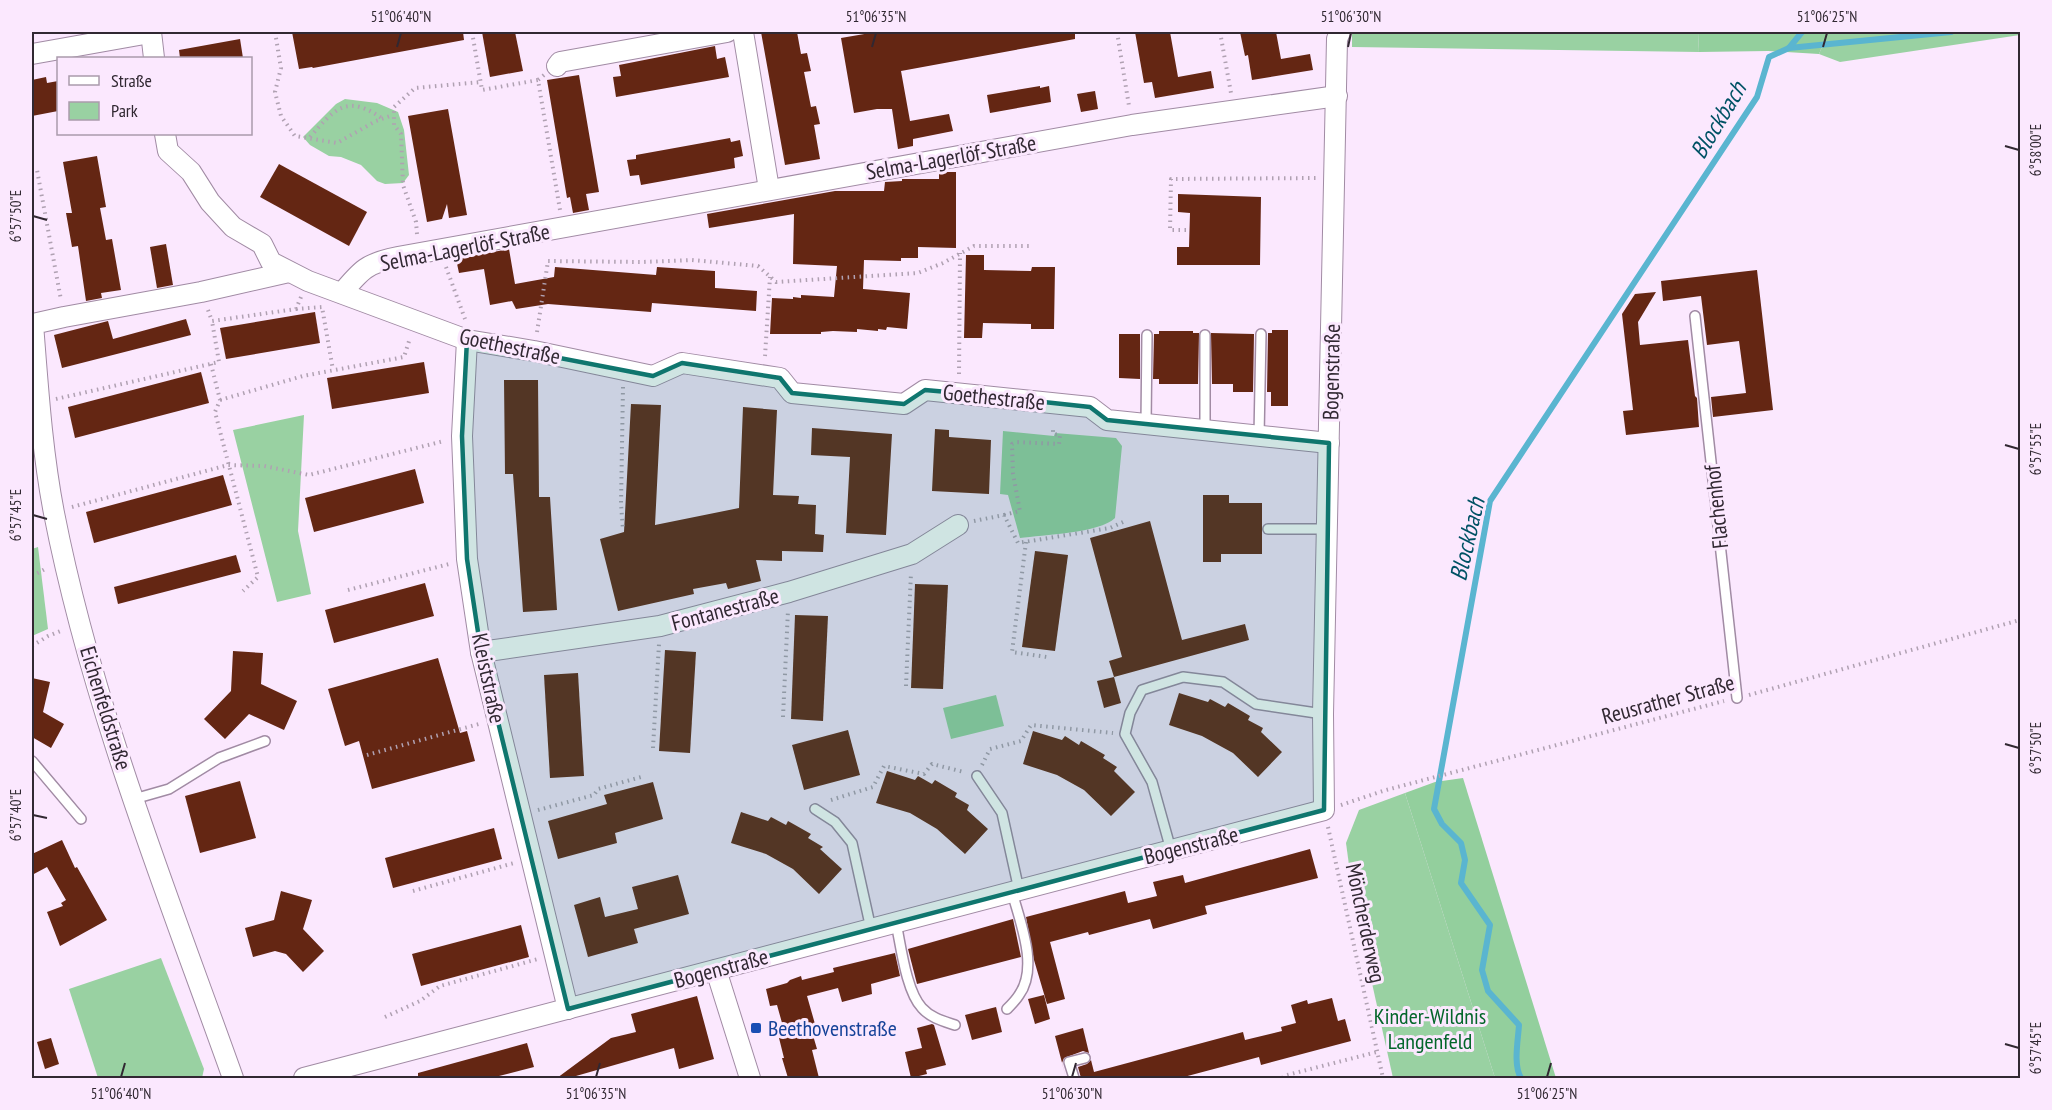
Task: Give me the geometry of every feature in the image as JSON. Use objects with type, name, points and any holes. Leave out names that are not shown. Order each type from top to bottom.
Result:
[{"type":"street","points":[[32,54],[150,32],[154,57]]},
{"type":"street","points":[[557,66],[560,62],[727,32]]},
{"type":"street","points":[[743,32],[770,189]]},
{"type":"street","name":"Bogenstraße","points":[[304,1078],[1324,810],[1323,714],[1337,39],[1340,32]]},
{"type":"street","name":"Selma-Lagerlöf-Straße","points":[[342,293],[361,270],[380,260],[1132,124],[1337,96]]},
{"type":"street","name":"Goethestraße","points":[[165,135],[168,152],[191,172],[210,201],[233,227],[262,244],[271,262],[308,281],[473,341],[534,351],[653,376],[682,363],[763,375],[780,378],[792,393],[904,404],[925,390],[959,393],[1090,407],[1107,420],[1329,443]]},
{"type":"street","points":[[33,324],[201,292],[289,272]]},
{"type":"street","name":"Eichenfeldstraße","points":[[33,324],[39,403],[54,512],[81,624],[134,799],[233,1078]]},
{"type":"street","name":"Kleiststraße","points":[[473,341],[462,436],[467,559],[481,652],[568,1009]]},
{"type":"street","name":"Fontanestraße","points":[[481,652],[660,626],[789,592],[912,554],[958,525]]},
{"type":"street","points":[[716,970],[750,1078]]},
{"type":"lane","name":"Flachenhof","points":[[1695,316],[1737,698]]},
{"type":"lane","points":[[1259,436],[1261,334]]},
{"type":"lane","points":[[1146,424],[1147,335]]},
{"type":"lane","points":[[1204,430],[1205,335]]},
{"type":"lane","points":[[1268,529],[1327,529]]},
{"type":"lane","points":[[1172,851],[1152,782],[1125,734],[1130,713],[1142,690],[1183,677],[1223,682],[1256,704],[1323,714]]},
{"type":"lane","points":[[134,799],[169,789],[219,758],[265,741]]},
{"type":"lane","points":[[32,761],[81,819]]},
{"type":"lane","points":[[977,776],[1002,813],[1029,962],[1027,980],[1020,995],[1007,1009]]},
{"type":"lane","points":[[815,809],[835,822],[852,843],[871,929]]},
{"type":"lane","points":[[896,923],[912,991],[921,1007],[938,1020],[955,1025]]},
{"type":"lane","points":[[1074,1078],[1069,1062],[1085,1058]]},
{"type":"path","points":[[275,32],[280,68],[275,92],[281,116],[295,136],[337,143],[393,115]]},
{"type":"path","points":[[472,32],[482,90],[538,80],[557,66]]},
{"type":"path","points":[[1117,32],[1132,124]]},
{"type":"path","points":[[1220,32],[1234,111]]},
{"type":"path","name":"Selma-Lagerlöf-Straße","points":[[538,80],[563,227]]},
{"type":"path","points":[[419,253],[416,222],[404,185],[401,134],[394,125],[394,107],[415,88],[481,82]]},
{"type":"path","points":[[310,138],[340,107],[352,106],[371,110],[383,119]]},
{"type":"path","points":[[32,170],[37,170],[64,317]]},
{"type":"path","points":[[1186,230],[1170,230],[1171,179],[1335,178]]},
{"type":"path","points":[[534,351],[548,261],[692,260],[758,266],[776,282],[918,273],[974,246],[1030,246]]},
{"type":"path","points":[[439,249],[473,341]]},
{"type":"path","points":[[959,393],[960,253]]},
{"type":"path","points":[[763,375],[770,276]]},
{"type":"path","points":[[296,309],[308,281]]},
{"type":"path","points":[[39,403],[219,362],[212,321],[201,292]]},
{"type":"path","points":[[212,321],[322,307],[333,370]]},
{"type":"path","points":[[220,400],[303,376],[404,357],[416,321]]},
{"type":"path","points":[[211,364],[220,400],[215,412],[258,578],[243,591]]},
{"type":"path","points":[[623,371],[621,504],[623,530]]},
{"type":"path","points":[[958,525],[1020,511],[1013,474],[1012,444],[1016,442],[1059,444],[1060,435],[1053,434],[1053,430]]},
{"type":"path","points":[[54,512],[228,465],[264,466],[309,475],[462,436]]},
{"type":"path","points":[[1004,515],[1017,543],[1110,528],[1123,522]]},
{"type":"path","points":[[1026,542],[1012,652],[1047,657]]},
{"type":"path","points":[[906,686],[912,554]]},
{"type":"path","points":[[348,590],[467,559]]},
{"type":"path","points":[[783,717],[789,592]]},
{"type":"path","name":"Reusrather Straße","points":[[1324,810],[1386,790],[1737,698],[2020,620]]},
{"type":"path","points":[[32,646],[48,636],[81,624]]},
{"type":"path","points":[[653,748],[660,626]]},
{"type":"path","points":[[367,754],[497,718]]},
{"type":"path","points":[[831,800],[873,788],[884,766],[924,774],[932,764],[977,776],[990,749],[1021,741],[1031,725],[1125,734]]},
{"type":"path","points":[[520,814],[594,795],[598,789],[641,777]]},
{"type":"path","name":"Möncherderweg","points":[[1324,810],[1383,1078]]},
{"type":"path","points":[[413,891],[531,858]]},
{"type":"path","points":[[385,1017],[420,1001],[441,986],[555,954]]},
{"type":"path","points":[[1282,1078],[1377,1052]]},
{"type":"highlighted area","points":[[467,340],[653,376],[682,363],[780,378],[792,393],[904,404],[925,390],[959,393],[1090,407],[1107,420],[1329,443],[1324,810],[568,1009],[481,652],[467,559],[462,436]]},
{"type":"green space","points":[[1352,32],[1698,32],[1699,52],[1352,47]]},
{"type":"green space","points":[[1698,32],[1828,32],[1819,54],[1768,51],[1699,52]]},
{"type":"green space","points":[[1828,32],[2020,32],[2020,35],[1840,62],[1819,54]]},
{"type":"green space","points":[[345,99],[377,103],[398,112],[404,130],[409,175],[403,183],[385,184],[377,181],[361,165],[341,157],[329,156],[310,145],[303,137],[336,104]]},
{"type":"green space","points":[[304,415],[298,531],[311,594],[277,602],[233,430]]},
{"type":"green space","points":[[1003,431],[1054,436],[1055,433],[1116,438],[1122,446],[1115,518],[1108,523],[1084,530],[1020,538],[1008,495],[1000,494]]},
{"type":"green space","points":[[38,547],[48,629],[32,636],[32,549]]},
{"type":"green space","points":[[996,695],[1004,726],[951,739],[943,708]]},
{"type":"green space","points":[[1463,778],[1556,1078],[1495,1078],[1405,793],[1435,782]]},
{"type":"green space","name":"Kinder-Wildnis Langenfeld","points":[[1405,793],[1495,1078],[1393,1078],[1354,902],[1346,843],[1359,810]]},
{"type":"green space","points":[[161,958],[204,1069],[202,1078],[98,1078],[69,989]]},
{"type":"building","points":[[292,32],[463,32],[464,40],[299,69]]},
{"type":"building","points":[[482,32],[515,32],[523,71],[490,77]]},
{"type":"building","points":[[761,32],[797,32],[801,54],[807,53],[811,71],[804,72],[811,107],[816,106],[820,124],[814,125],[820,159],[785,165]]},
{"type":"building","points":[[876,32],[1075,32],[1075,39],[901,71],[910,121],[949,114],[953,131],[913,139],[913,146],[898,149],[892,109],[854,113],[841,38]]},
{"type":"building","points":[[1135,32],[1170,32],[1178,77],[1211,71],[1214,88],[1155,98],[1152,82],[1144,83]]},
{"type":"building","points":[[1240,32],[1276,32],[1281,59],[1310,54],[1313,70],[1252,80],[1248,55],[1245,56]]},
{"type":"building","points":[[240,39],[243,57],[180,57],[179,50]]},
{"type":"building","points":[[715,46],[717,59],[725,57],[729,77],[616,97],[613,77],[621,76],[619,65]]},
{"type":"building","points":[[579,75],[599,192],[586,194],[589,210],[573,213],[570,197],[567,198],[547,80]]},
{"type":"building","points":[[46,77],[47,83],[57,81],[57,111],[32,116],[32,80]]},
{"type":"building","points":[[1040,86],[1040,88],[1049,86],[1051,102],[990,113],[987,95]]},
{"type":"building","points":[[1095,91],[1098,109],[1081,112],[1077,94]]},
{"type":"building","points":[[448,109],[467,215],[449,218],[447,204],[442,219],[427,222],[408,116]]},
{"type":"building","points":[[730,138],[731,142],[740,140],[743,156],[734,158],[735,168],[641,185],[639,175],[630,176],[627,160],[636,159],[636,155]]},
{"type":"building","points":[[97,156],[106,207],[100,208],[106,240],[112,239],[121,290],[101,293],[102,298],[86,301],[78,246],[72,247],[66,213],[72,213],[63,162]]},
{"type":"building","points":[[279,164],[367,212],[349,246],[260,197]]},
{"type":"building","points":[[939,172],[956,172],[956,248],[918,247],[918,258],[901,258],[901,261],[864,260],[863,289],[910,293],[907,329],[887,327],[886,330],[878,329],[878,331],[857,329],[857,332],[770,334],[772,298],[793,299],[793,297],[801,298],[801,295],[834,297],[837,266],[793,264],[794,214],[709,228],[707,214],[835,191],[884,191],[885,182],[902,181],[902,179],[939,179]]},
{"type":"building","points":[[1178,194],[1261,197],[1260,265],[1177,265],[1177,247],[1189,247],[1190,213],[1178,212]]},
{"type":"building","points":[[166,244],[173,285],[157,288],[150,247]]},
{"type":"building","points":[[509,249],[515,284],[554,277],[555,267],[656,275],[657,267],[715,271],[715,288],[757,291],[756,311],[652,303],[651,312],[548,304],[516,309],[512,301],[490,305],[484,269],[459,273],[456,259]]},
{"type":"building","points":[[966,255],[984,255],[984,270],[1031,271],[1032,267],[1055,267],[1054,329],[1031,329],[1031,324],[983,323],[982,338],[964,338]]},
{"type":"building","points":[[1757,270],[1773,410],[1713,417],[1711,397],[1746,393],[1739,341],[1707,345],[1701,296],[1663,301],[1661,281]]},
{"type":"building","points":[[1656,292],[1638,322],[1640,345],[1688,340],[1699,427],[1626,435],[1623,411],[1633,410],[1622,314],[1635,294]]},
{"type":"building","points":[[315,312],[320,343],[226,359],[220,328]]},
{"type":"building","points":[[186,319],[191,335],[62,368],[54,335],[108,321],[113,339]]},
{"type":"building","points":[[1272,330],[1288,330],[1288,406],[1271,406],[1271,392],[1267,392],[1268,333],[1272,333]]},
{"type":"building","points":[[1159,331],[1199,333],[1198,384],[1159,384],[1159,379],[1153,379],[1154,334],[1159,334]]},
{"type":"building","points":[[1211,333],[1254,334],[1253,392],[1233,392],[1233,384],[1212,384]]},
{"type":"building","points":[[1119,334],[1140,334],[1140,379],[1119,378]]},
{"type":"building","points":[[424,362],[429,393],[332,409],[327,378]]},
{"type":"building","points":[[201,372],[209,403],[75,438],[68,407]]},
{"type":"building","points":[[504,380],[538,380],[539,497],[550,497],[557,610],[523,612],[513,474],[505,474]]},
{"type":"building","points":[[631,404],[661,405],[655,525],[739,508],[743,407],[777,410],[773,495],[799,496],[798,504],[816,505],[815,534],[824,535],[823,552],[782,551],[782,561],[756,560],[761,581],[728,589],[726,583],[693,589],[694,594],[618,611],[600,539],[624,532]]},
{"type":"building","points":[[812,428],[892,434],[886,535],[846,533],[850,457],[811,455]]},
{"type":"building","points":[[935,429],[949,430],[949,437],[991,440],[989,494],[932,491]]},
{"type":"building","points":[[415,469],[424,503],[314,532],[305,498]]},
{"type":"building","points":[[223,475],[232,505],[94,543],[86,512]]},
{"type":"building","points":[[1203,495],[1229,495],[1229,503],[1262,503],[1262,554],[1221,554],[1221,562],[1203,562]]},
{"type":"building","points":[[1150,521],[1182,640],[1245,624],[1249,640],[1114,677],[1109,661],[1122,657],[1090,538]]},
{"type":"building","points":[[1035,551],[1068,555],[1055,651],[1022,647]]},
{"type":"building","points":[[236,555],[241,572],[118,604],[114,587]]},
{"type":"building","points":[[425,583],[434,616],[334,643],[325,610]]},
{"type":"building","points":[[915,584],[948,585],[943,689],[911,688]]},
{"type":"building","points":[[795,615],[828,616],[823,721],[791,719]]},
{"type":"building","points":[[665,650],[696,652],[690,753],[659,751]]},
{"type":"building","points":[[233,651],[263,653],[261,684],[297,701],[284,730],[249,714],[225,739],[204,719],[231,691]]},
{"type":"building","points":[[438,658],[460,733],[467,731],[475,761],[372,789],[359,741],[345,746],[328,689]]},
{"type":"building","points":[[578,673],[584,776],[550,778],[544,675]]},
{"type":"building","points":[[1114,677],[1121,703],[1104,708],[1097,681]]},
{"type":"building","points":[[32,678],[50,682],[43,712],[64,724],[51,748],[32,737]]},
{"type":"building","points":[[1179,693],[1208,702],[1210,699],[1225,707],[1228,703],[1250,716],[1248,720],[1263,728],[1261,732],[1282,752],[1258,777],[1233,753],[1202,736],[1169,725]]},
{"type":"building","points":[[848,730],[860,775],[804,790],[792,745]]},
{"type":"building","points":[[1033,731],[1062,740],[1065,736],[1079,745],[1081,741],[1105,755],[1103,758],[1117,767],[1114,771],[1135,792],[1111,816],[1084,790],[1057,775],[1023,764]]},
{"type":"building","points":[[887,771],[915,780],[918,776],[932,784],[935,780],[957,793],[955,797],[969,805],[967,810],[988,829],[965,854],[937,829],[910,813],[876,803]]},
{"type":"building","points":[[240,781],[256,838],[200,853],[185,796]]},
{"type":"building","points":[[653,782],[663,819],[615,833],[617,843],[558,859],[548,821],[607,804],[604,795]]},
{"type":"building","points":[[741,812],[768,821],[771,817],[786,825],[788,821],[811,834],[808,838],[823,847],[820,849],[842,869],[819,894],[793,869],[766,854],[731,843]]},
{"type":"building","points":[[494,828],[502,859],[393,888],[385,858]]},
{"type":"building","points":[[62,840],[75,868],[77,867],[107,920],[60,946],[47,912],[63,906],[61,903],[66,900],[47,867],[32,875],[32,854]]},
{"type":"building","points":[[1310,849],[1318,878],[1205,906],[1207,914],[1153,929],[1150,919],[1089,935],[1088,932],[1050,942],[1065,999],[1047,1004],[1034,960],[1026,917],[1125,891],[1128,903],[1157,896],[1153,882],[1183,875],[1185,883]]},
{"type":"building","points":[[678,875],[689,914],[634,929],[638,943],[588,957],[574,905],[600,897],[605,917],[638,909],[632,887]]},
{"type":"building","points":[[281,891],[312,900],[303,929],[324,951],[303,972],[286,954],[275,951],[253,957],[245,928],[274,920]]},
{"type":"building","points":[[1013,919],[1021,957],[917,984],[908,949]]},
{"type":"building","points":[[521,925],[529,957],[421,986],[412,954]]},
{"type":"building","points":[[895,953],[900,976],[871,984],[872,994],[842,1002],[838,988],[807,996],[817,1031],[812,1032],[817,1049],[812,1050],[819,1078],[788,1078],[779,1038],[784,1030],[777,1005],[770,1006],[766,989],[801,976],[802,980],[834,972],[833,968]]},
{"type":"building","points":[[1044,995],[1050,1019],[1035,1024],[1028,999]]},
{"type":"building","points":[[697,996],[714,1059],[679,1069],[674,1048],[569,1078],[557,1078],[611,1038],[636,1032],[631,1014]]},
{"type":"building","points":[[1332,998],[1338,1021],[1345,1019],[1351,1041],[1261,1065],[1259,1057],[1180,1078],[1081,1078],[1078,1067],[1091,1060],[1094,1072],[1243,1032],[1245,1040],[1282,1031],[1281,1027],[1296,1023],[1291,1005],[1307,1000],[1308,1004]]},
{"type":"building","points":[[996,1007],[1002,1032],[972,1040],[965,1015]]},
{"type":"building","points":[[932,1024],[946,1065],[926,1070],[927,1074],[911,1078],[905,1052],[922,1048],[917,1028]]},
{"type":"building","points":[[1083,1028],[1089,1053],[1083,1051],[1064,1058],[1062,1063],[1055,1036]]},
{"type":"building","points":[[51,1038],[59,1064],[45,1069],[37,1042]]},
{"type":"building","points":[[527,1043],[534,1067],[491,1078],[418,1078],[418,1073]]},
{"type":"waterway","name":"Blockbach","points":[[1521,1078],[1517,1060],[1519,1025],[1488,991],[1482,970],[1490,925],[1461,883],[1465,860],[1461,843],[1442,824],[1434,809],[1490,501],[1757,97],[1769,57],[1789,48],[1802,32]]},
{"type":"waterway","points":[[1789,48],[1951,32]]},
{"type":"place","name":"Beethovenstraße","points":[[756,1028]]}]
